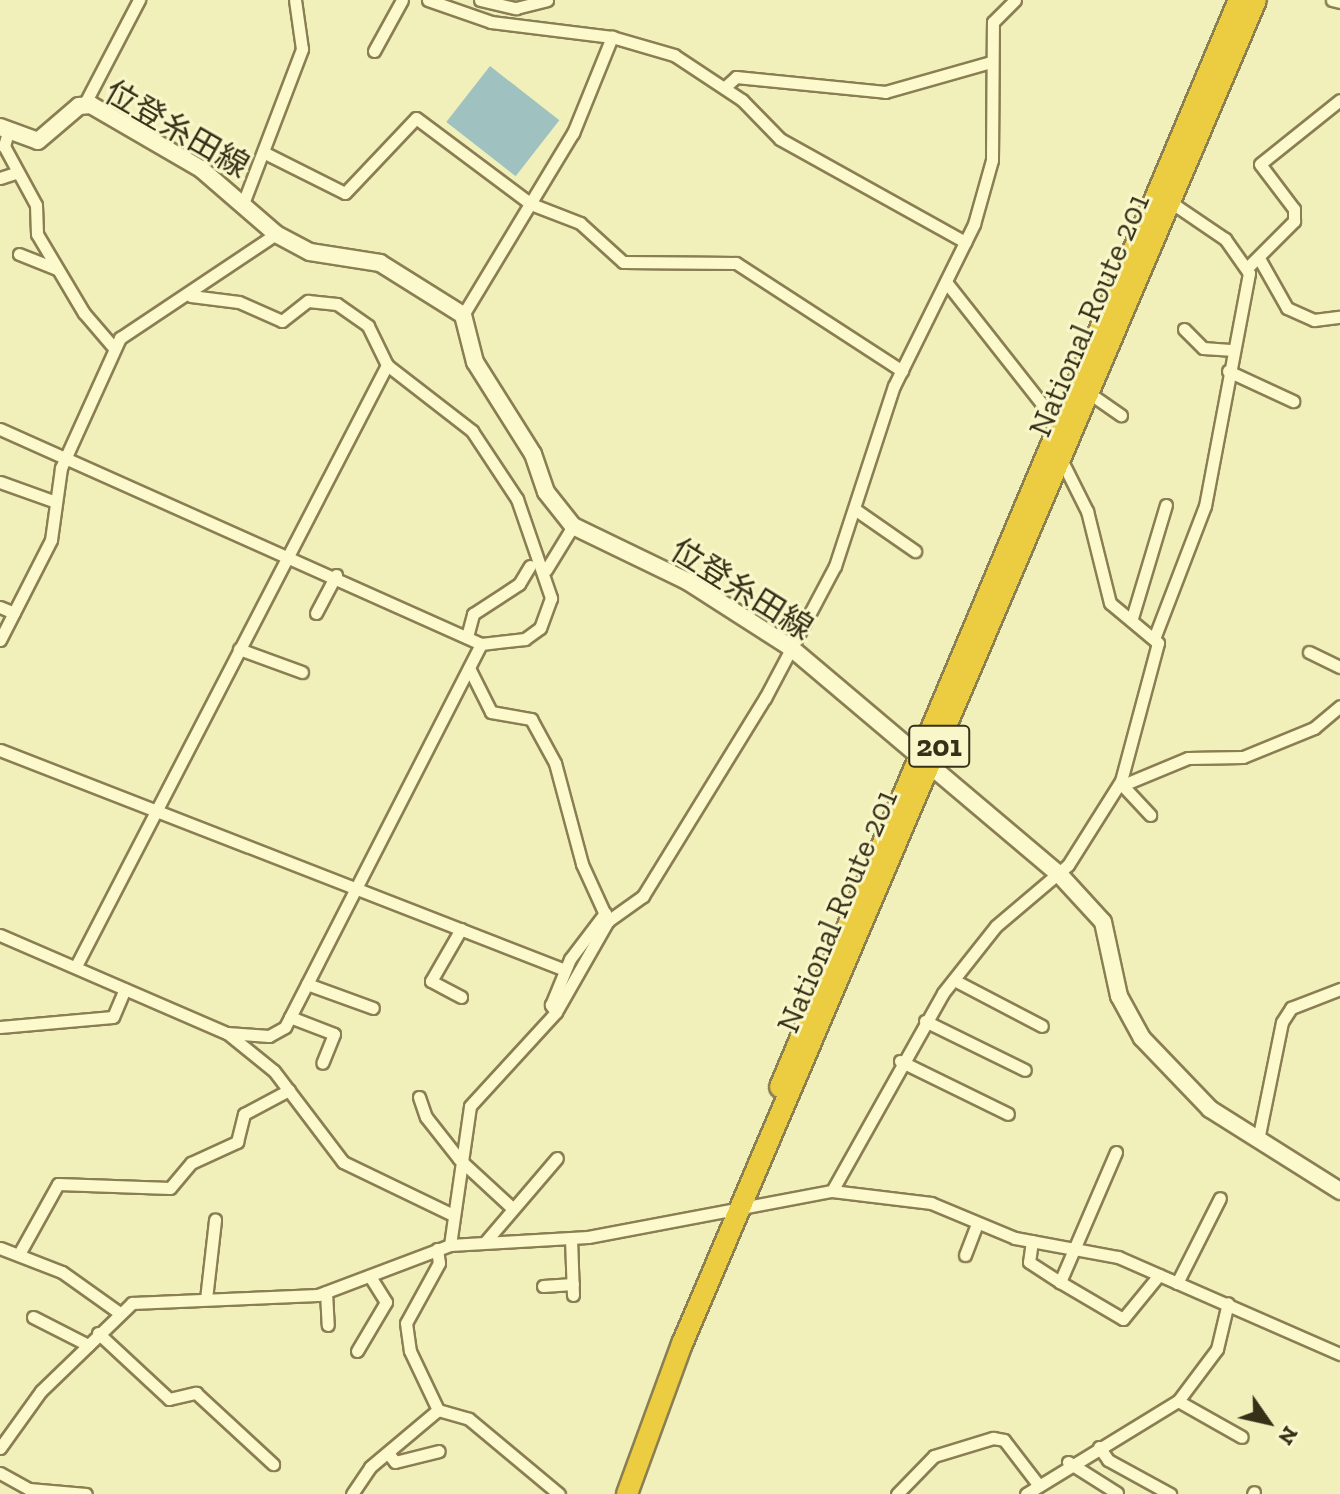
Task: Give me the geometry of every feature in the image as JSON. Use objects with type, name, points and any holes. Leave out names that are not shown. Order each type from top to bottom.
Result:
[{"type":"highway","name":"National Route 201","points":[[627,1494],[737,1206],[924,763],[1056,433],[1239,0]]},
{"type":"highway","name":"National Route 201","points":[[924,763],[1061,460],[1256,0]]},
{"type":"highway","name":"National Route 201","points":[[614,1494],[670,1339],[737,1206]]},
{"type":"main road","name":"位登糸田線","points":[[4,130],[38,141],[84,105],[244,201],[276,234],[310,252],[380,263],[463,315],[475,362],[533,454],[546,492],[573,526],[687,581],[790,647],[1059,874],[1103,922],[1119,996],[1142,1038],[1210,1109],[1340,1191]]},
{"type":"street","points":[[84,105],[139,0]]},
{"type":"street","points":[[244,201],[265,153],[302,49],[295,0]]},
{"type":"street","points":[[374,51],[402,0]]},
{"type":"street","points":[[428,0],[454,3],[512,26],[612,37],[674,55],[725,87],[780,139],[965,242]]},
{"type":"street","points":[[480,0],[516,8],[547,0]]},
{"type":"street","points":[[556,1012],[551,1005],[565,970],[606,917],[643,896],[790,647],[856,510],[902,371],[965,242],[992,160],[993,22],[1015,0]]},
{"type":"street","points":[[1332,0],[1340,2]]},
{"type":"street","points":[[463,315],[573,133],[612,37]]},
{"type":"street","points":[[725,87],[736,77],[885,92],[991,62]]},
{"type":"street","points":[[832,1191],[900,1061],[954,980],[996,926],[1049,875],[1059,874],[1121,788],[1155,636],[1205,506],[1230,350],[1249,266],[1260,260],[1294,221],[1294,209],[1260,164],[1340,100]]},
{"type":"street","points":[[265,153],[345,193],[398,129],[416,118],[531,204],[580,223],[623,262],[736,263],[902,371]]},
{"type":"street","points":[[4,130],[4,146],[15,173],[36,205],[37,234],[57,269],[114,348]]},
{"type":"street","points":[[0,178],[15,173]]},
{"type":"street","points":[[1169,201],[1225,239],[1249,266]]},
{"type":"street","points":[[0,640],[51,540],[66,457],[114,348],[150,314],[191,296],[276,234]]},
{"type":"street","points":[[19,254],[57,269]]},
{"type":"street","points":[[1260,260],[1287,308],[1314,320],[1340,317]]},
{"type":"street","points":[[946,282],[1050,414],[1061,460],[1087,511],[1110,603],[1155,636]]},
{"type":"street","points":[[0,429],[468,633],[481,644],[525,639],[540,628],[551,598],[546,570],[517,499],[472,431],[387,365],[368,326],[337,304],[308,301],[282,321],[239,302],[191,296]]},
{"type":"street","points":[[1184,329],[1203,348],[1230,350]]},
{"type":"street","points":[[76,966],[387,365]]},
{"type":"street","points":[[1228,371],[1293,401]]},
{"type":"street","points":[[1089,393],[1121,415]]},
{"type":"street","points":[[0,482],[56,502]]},
{"type":"street","points":[[1132,618],[1166,505]]},
{"type":"street","points":[[856,510],[915,551]]},
{"type":"street","points":[[546,570],[573,526]]},
{"type":"street","points":[[468,633],[473,614],[519,584],[530,566]]},
{"type":"street","points":[[316,613],[336,575]]},
{"type":"street","points":[[0,607],[14,613]]},
{"type":"street","points":[[0,935],[227,1033],[269,1036],[290,1017],[481,644]]},
{"type":"street","points":[[239,649],[302,672]]},
{"type":"street","points":[[1309,652],[1340,667]]},
{"type":"street","points":[[450,1245],[449,1213],[470,1106],[556,1012],[606,917],[537,730],[517,711],[491,712],[469,668]]},
{"type":"street","points":[[1121,788],[1188,758],[1243,757],[1314,728],[1340,706]]},
{"type":"street","points":[[0,750],[565,970]]},
{"type":"street","points":[[1121,788],[1150,815]]},
{"type":"street","points":[[461,929],[431,981],[461,997]]},
{"type":"street","points":[[954,980],[1042,1026]]},
{"type":"street","points":[[307,984],[373,1008]]},
{"type":"street","points":[[0,1027],[113,1017],[125,989]]},
{"type":"street","points":[[1258,1140],[1282,1022],[1291,1008],[1340,989]]},
{"type":"street","points":[[290,1017],[334,1034],[322,1063]]},
{"type":"street","points":[[925,1021],[1025,1070]]},
{"type":"street","points":[[227,1033],[289,1090],[343,1162],[449,1213]]},
{"type":"street","points":[[900,1061],[1008,1114]]},
{"type":"street","points":[[19,1254],[58,1184],[170,1188],[191,1163],[237,1142],[244,1114],[289,1090]]},
{"type":"street","points":[[419,1097],[459,1159],[511,1207]]},
{"type":"street","points":[[1060,1282],[1070,1248],[1116,1152]]},
{"type":"street","points":[[486,1241],[511,1207],[557,1158]]},
{"type":"street","points":[[0,1448],[41,1391],[118,1312],[148,1299],[326,1292],[450,1245],[571,1238],[832,1191],[931,1203],[977,1223],[1032,1241],[1070,1248],[1159,1275],[1340,1354]]},
{"type":"street","points":[[1177,1283],[1220,1198]]},
{"type":"street","points":[[206,1299],[215,1220]]},
{"type":"street","points":[[965,1255],[977,1223]]},
{"type":"street","points":[[543,1286],[573,1289],[571,1238]]},
{"type":"street","points":[[1032,1241],[1029,1262],[1123,1319],[1159,1275]]},
{"type":"street","points":[[0,1248],[62,1272],[118,1312]]},
{"type":"street","points":[[437,1249],[439,1263],[406,1323],[410,1351],[438,1410],[469,1419],[559,1494]]},
{"type":"street","points":[[357,1351],[386,1302],[370,1276]]},
{"type":"street","points":[[326,1292],[328,1325]]},
{"type":"street","points":[[1026,1494],[1068,1462],[1178,1401],[1217,1349],[1228,1303]]},
{"type":"street","points":[[33,1317],[88,1345]]},
{"type":"street","points":[[98,1333],[169,1399],[196,1393],[273,1464]]},
{"type":"street","points":[[1178,1401],[1242,1437]]},
{"type":"street","points":[[352,1494],[388,1453],[438,1410]]},
{"type":"street","points":[[897,1494],[934,1456],[993,1438],[1004,1440],[1037,1483]]},
{"type":"street","points":[[1099,1447],[1108,1460],[1170,1494]]},
{"type":"street","points":[[388,1453],[395,1462],[439,1451]]},
{"type":"street","points":[[1068,1462],[1117,1493]]},
{"type":"street","points":[[0,1473],[29,1489],[84,1494]]},
{"type":"water","points":[[490,66],[559,120],[516,176],[446,122]]}]
